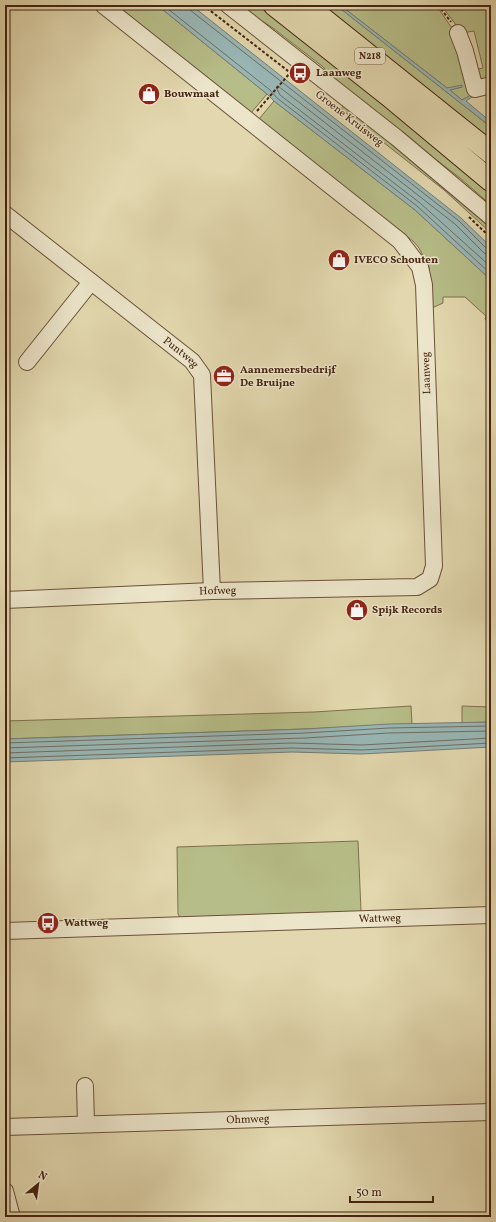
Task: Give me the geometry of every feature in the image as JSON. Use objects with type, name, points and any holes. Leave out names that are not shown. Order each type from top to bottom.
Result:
[{"type":"main road","name":"N218","points":[[274,5],[390,96],[491,181]]},
{"type":"main road","name":"N218","points":[[306,5],[491,153]]},
{"type":"street","name":"Laanweg","points":[[103,5],[400,240],[420,267],[424,285],[434,566],[430,579]]},
{"type":"street","points":[[228,5],[397,138],[491,217]]},
{"type":"street","points":[[458,33],[466,51],[475,89],[491,85]]},
{"type":"street","name":"Puntweg","points":[[5,214],[192,361],[202,374],[212,591]]},
{"type":"street","points":[[27,362],[91,282]]},
{"type":"street","name":"Hofweg","points":[[5,600],[212,591],[417,587],[430,579]]},
{"type":"street","name":"Wattweg","points":[[5,931],[491,915]]},
{"type":"street","points":[[85,1086],[86,1124]]},
{"type":"street","name":"Ohmweg","points":[[5,1127],[491,1112]]},
{"type":"street","points":[[5,1191],[12,1217]]},
{"type":"path","points":[[203,5],[302,81]]},
{"type":"path","points":[[438,5],[458,33]]},
{"type":"path","points":[[249,120],[290,73]]},
{"type":"path","points":[[463,212],[491,238]]},
{"type":"green space","points":[[115,5],[157,5],[267,94],[251,113]]},
{"type":"green space","points":[[237,5],[264,5],[491,187],[491,205],[460,178],[349,93],[322,66],[273,28]]},
{"type":"green space","points":[[321,5],[336,5],[491,127],[491,144],[436,100],[405,71]]},
{"type":"green space","points":[[340,5],[436,5],[456,34],[471,95],[462,100],[450,90],[462,87],[447,88]]},
{"type":"green space","points":[[441,5],[491,5],[491,83],[480,85],[473,70],[483,68],[474,31],[462,33]]},
{"type":"green space","points":[[274,101],[415,210],[491,280],[491,326],[485,319],[486,316],[465,297],[443,297],[443,303],[432,308],[429,267],[419,248],[413,241],[259,119]]},
{"type":"green space","points":[[344,104],[477,211],[491,225],[491,233],[444,190],[341,109]]},
{"type":"green space","points":[[411,706],[412,724],[5,739],[5,721],[314,712]]},
{"type":"green space","points":[[462,706],[491,707],[491,722],[462,723]]},
{"type":"green space","points":[[358,841],[361,911],[358,913],[181,919],[178,914],[177,847]]},
{"type":"water","points":[[157,5],[191,5],[461,218],[491,247],[491,280],[415,210],[274,101]]},
{"type":"water","points":[[336,5],[340,5],[447,88],[462,85],[462,87],[450,90],[462,100],[471,95],[491,92],[472,97],[466,101],[491,122],[491,127]]},
{"type":"water","points":[[491,722],[491,747],[362,754],[292,752],[5,762],[5,739],[305,729],[389,724]]},
{"type":"place","name":"Laanweg","points":[[300,73]]},
{"type":"place","name":"Bouwmaat","points":[[149,94]]},
{"type":"place","name":"IVECO Schouten","points":[[339,260]]},
{"type":"place","name":"Aannemersbedrijf De Bruijne","points":[[224,376]]},
{"type":"place","name":"Spijk Records","points":[[357,610]]},
{"type":"place","name":"Wattweg","points":[[48,923]]}]
